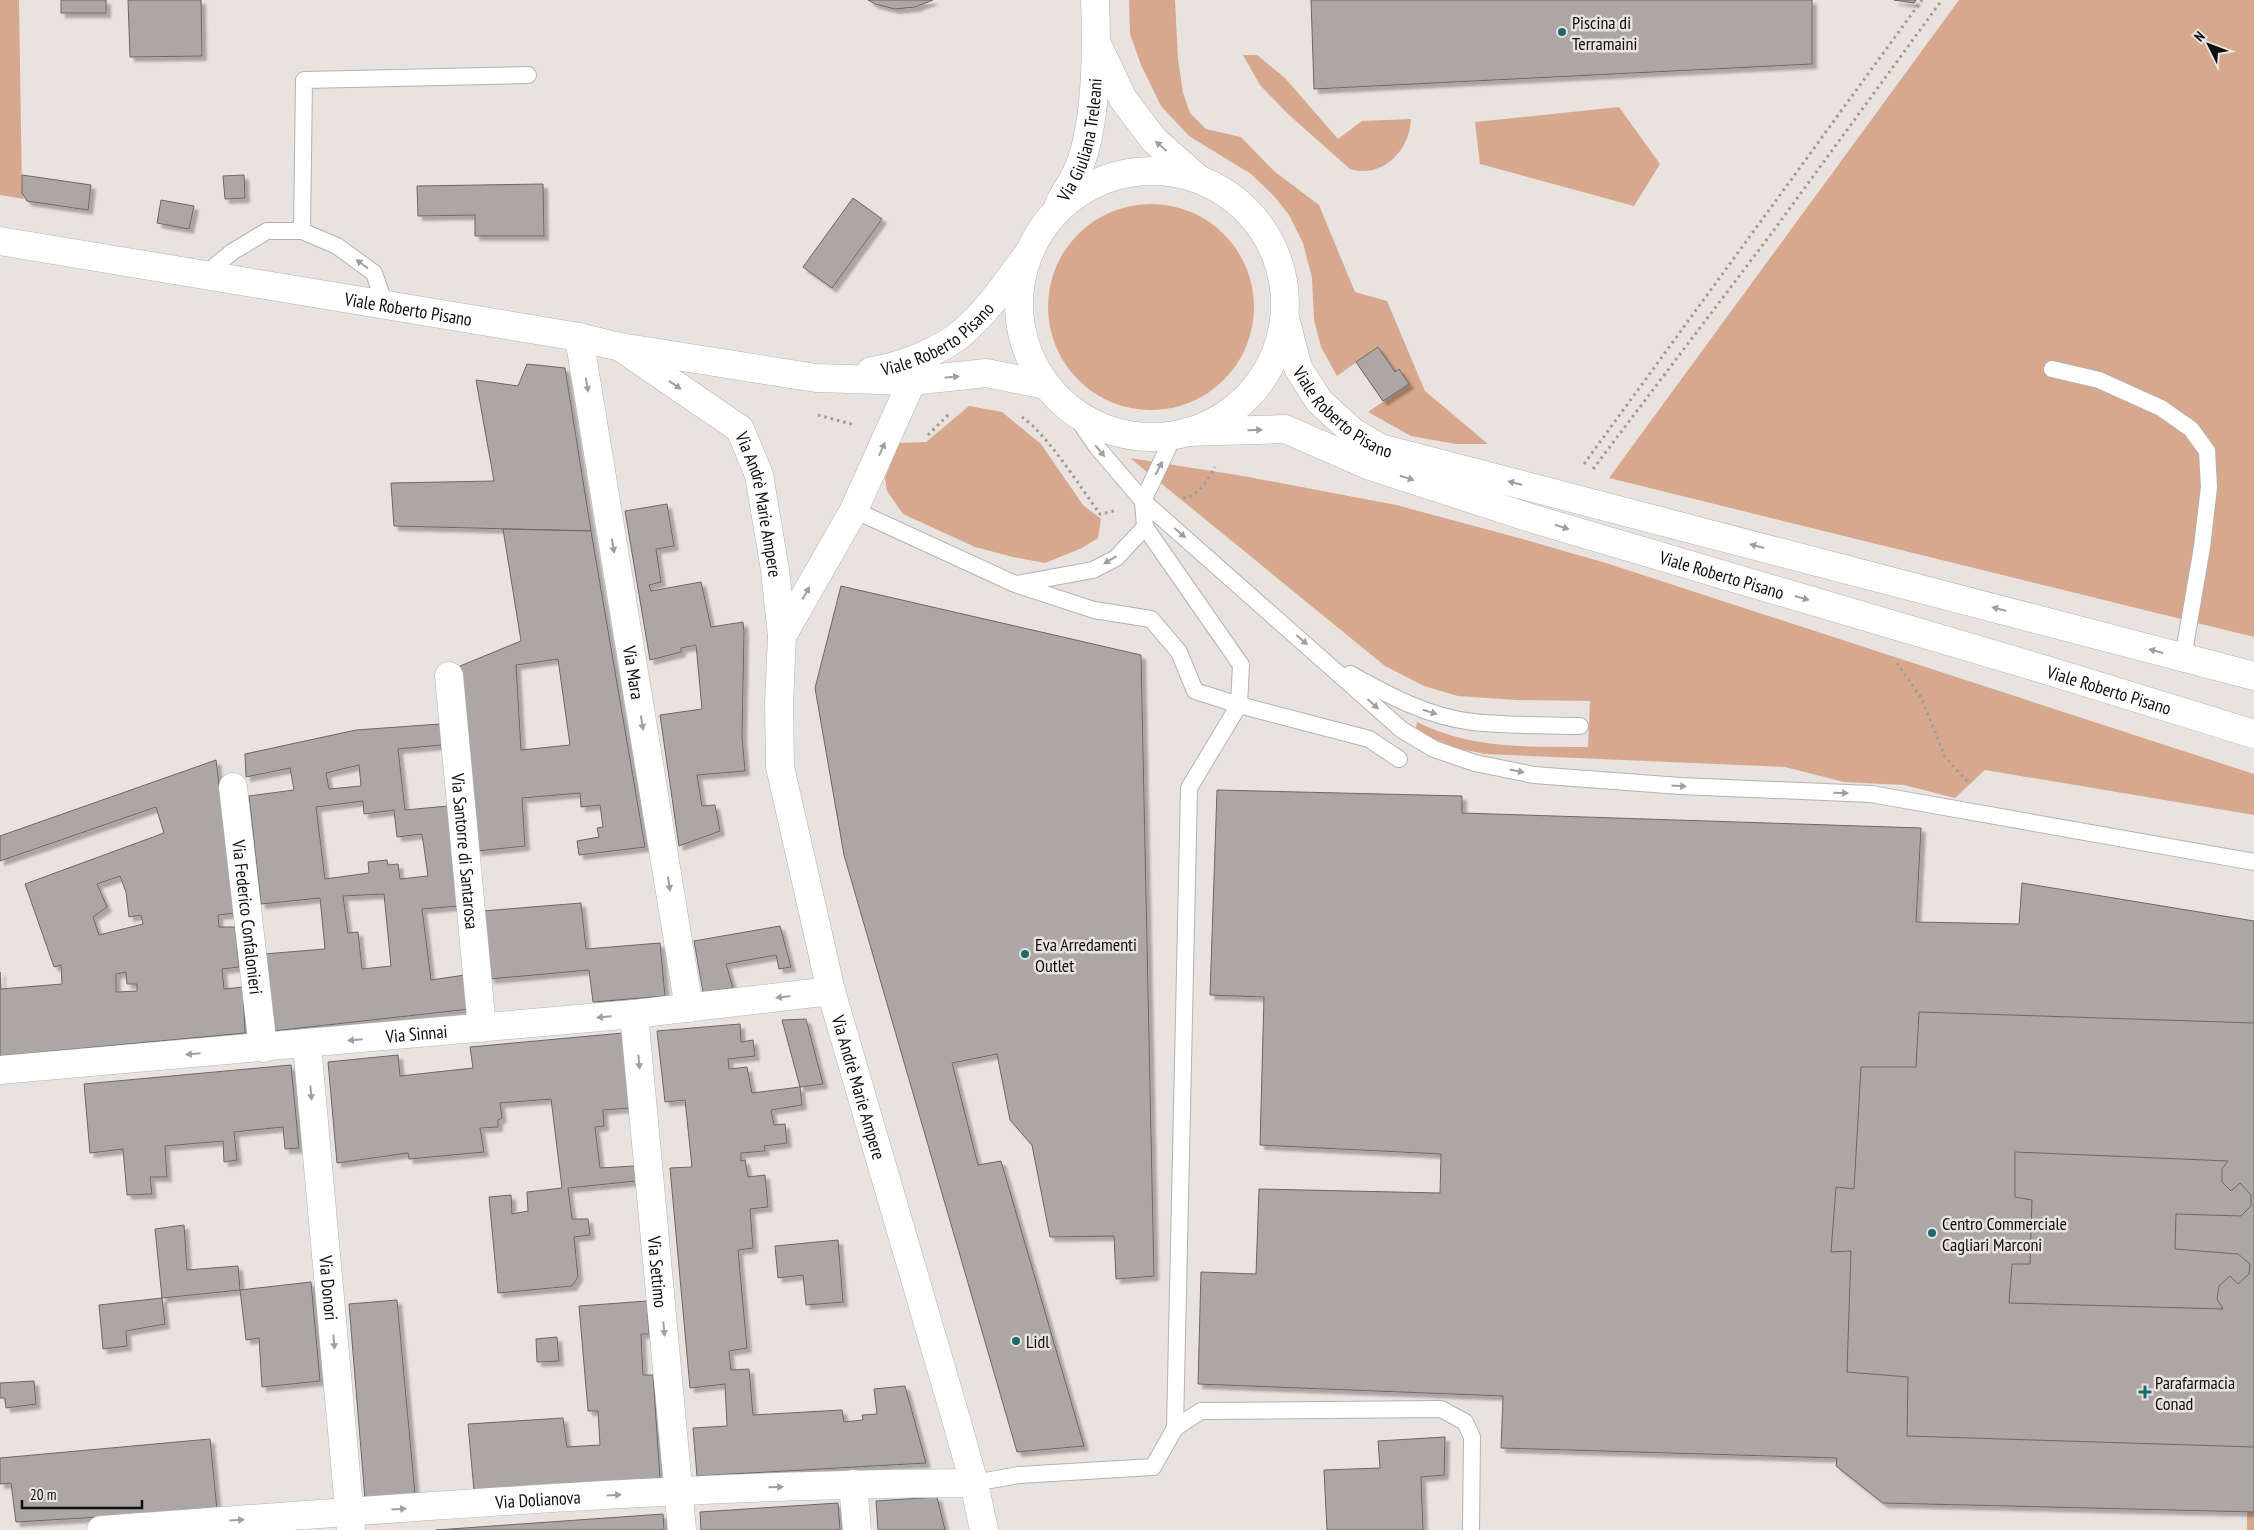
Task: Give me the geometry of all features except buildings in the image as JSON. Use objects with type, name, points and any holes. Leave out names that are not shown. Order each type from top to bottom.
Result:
[{"type":"street","name":"Via Giuliana Treleani","points":[[1036,240],[1077,174],[1088,136],[1097,44],[1095,0]]},
{"type":"street","name":"Via Giuliana Treleani","points":[[1097,44],[1123,99],[1154,140],[1198,178]]},
{"type":"street","points":[[1162,171],[1198,178],[1236,200],[1266,233],[1282,275],[1285,318],[1274,357],[1254,390],[1224,416],[1181,434],[1146,438],[1104,429],[1072,411],[1046,385],[1026,351],[1018,312],[1022,271],[1036,240],[1062,207],[1091,185],[1125,173],[1162,171]]},
{"type":"street","name":"Viale Roberto Pisano","points":[[816,378],[876,370],[919,359],[962,333],[994,298],[1036,240]]},
{"type":"street","name":"Viale Roberto Pisano","points":[[0,241],[579,337],[620,347],[816,378],[912,381],[986,373],[1046,385]]},
{"type":"street","name":"Viale Roberto Pisano","points":[[1285,318],[1298,368],[1319,401],[1353,432],[1380,448],[2254,676]]},
{"type":"street","name":"Via Mara","points":[[579,337],[689,1008]]},
{"type":"street","name":"Via Andrè Marie Ampere","points":[[620,347],[740,429],[759,475],[775,570],[782,636],[779,704],[780,767],[831,991],[974,1482],[984,1530]]},
{"type":"street","name":"Via Andrè Marie Ampere","points":[[782,636],[854,510],[912,381]]},
{"type":"street","name":"Viale Roberto Pisano","points":[[1181,434],[1285,429],[1370,466],[1534,519],[2036,667],[2251,734]]},
{"type":"street","name":"Via Santorre di Santarosa","points":[[449,676],[482,1028]]},
{"type":"street","name":"Via Federico Confalonieri","points":[[233,787],[262,1048]]},
{"type":"street","name":"Via Sinnai","points":[[0,1070],[634,1014],[831,991]]},
{"type":"street","name":"Via Settimo","points":[[634,1014],[682,1530]]},
{"type":"street","name":"Via Donori","points":[[307,1044],[350,1521]]},
{"type":"street","name":"Via Dolianova","points":[[101,1530],[350,1521],[679,1491],[853,1484],[974,1482]]},
{"type":"street","points":[[853,1484],[857,1530]]},
{"type":"lane","points":[[302,231],[304,80],[528,75]]},
{"type":"lane","points":[[204,275],[232,252],[267,231],[302,231],[337,246],[374,274],[385,305]]},
{"type":"lane","points":[[2052,369],[2099,380],[2161,408],[2191,429],[2207,451],[2209,487],[2202,547],[2183,658]]},
{"type":"lane","points":[[1072,411],[1097,447],[1143,501],[1324,659],[1402,730],[1434,749],[1475,763],[1534,774],[1680,786],[1871,794],[2254,862]]},
{"type":"lane","points":[[1175,1428],[1189,788],[1239,705],[1241,666],[1145,527],[1143,501],[1181,434]]},
{"type":"lane","points":[[854,510],[1015,584],[1094,610],[1150,619],[1179,652],[1195,691],[1239,705],[1369,739],[1399,759]]},
{"type":"lane","points":[[1015,584],[1093,570],[1116,558],[1145,527]]},
{"type":"lane","points":[[1324,659],[1385,694],[1441,715],[1473,722],[1580,726]]},
{"type":"lane","points":[[974,1482],[1019,1475],[1153,1467],[1175,1428],[1201,1411],[1441,1409],[1465,1422],[1472,1437],[1471,1530]]},
{"type":"path","points":[[1582,466],[1922,0]]},
{"type":"path","points":[[1589,474],[1771,234],[1942,0]]},
{"type":"path","points":[[1895,661],[1922,699],[1945,757]]},
{"type":"shaded area","points":[[0,0],[19,0],[22,193],[24,199],[0,195]]},
{"type":"shaded area","points":[[1129,0],[1175,0],[1178,59],[1183,93],[1190,113],[1206,129],[1241,137],[1274,171],[1319,205],[1355,292],[1387,301],[1425,391],[1488,444],[1456,444],[1411,436],[1368,412],[1409,384],[1395,372],[1378,347],[1337,376],[1321,347],[1314,320],[1312,278],[1303,243],[1289,215],[1274,196],[1251,174],[1189,136],[1161,106],[1141,65],[1130,34]]},
{"type":"shaded area","points":[[1959,0],[2254,0],[2254,637],[1609,478]]},
{"type":"shaded area","points":[[1243,55],[1257,55],[1285,78],[1338,139],[1362,121],[1411,119],[1406,142],[1400,152],[1383,166],[1373,170],[1362,171],[1350,169],[1288,114],[1260,85]]},
{"type":"shaded area","points":[[1619,107],[1660,164],[1634,206],[1480,164],[1475,122]]},
{"type":"shaded area","points":[[1151,204],[1171,206],[1190,212],[1199,216],[1224,234],[1242,259],[1246,268],[1252,287],[1254,307],[1252,327],[1246,346],[1242,355],[1224,380],[1199,398],[1190,402],[1171,408],[1151,410],[1131,408],[1112,402],[1103,398],[1078,380],[1060,355],[1056,346],[1050,327],[1048,307],[1050,287],[1056,268],[1060,259],[1078,234],[1103,216],[1112,212],[1131,206]]},
{"type":"shaded area","points":[[969,406],[1002,412],[1041,444],[1083,505],[1101,519],[1098,538],[1082,548],[1045,563],[975,547],[903,514],[887,491],[885,478],[899,443],[926,442]]},
{"type":"shaded area","points":[[1130,458],[1243,476],[1396,505],[1606,563],[2254,774],[2254,815],[1985,770],[1955,798],[1904,785],[1844,782],[1785,767],[1485,754],[1456,748],[1415,731],[1417,722],[1459,738],[1480,742],[1522,746],[1588,747],[1590,701],[1516,700],[1458,696],[1424,686],[1385,666]]},
{"type":"shaded area","points":[[2247,1512],[2254,1512],[2254,1530],[2247,1530]]},
{"type":"place","name":"Piscina di Terramaini","points":[[1562,32]]},
{"type":"place","name":"Eva Arredamenti Outlet","points":[[1025,954]]},
{"type":"place","name":"Centro Commerciale Cagliari Marconi","points":[[1932,1233]]},
{"type":"place","name":"Lidl","points":[[1016,1341]]},
{"type":"place","name":"Parafarmacia Conad","points":[[2145,1392]]}]
